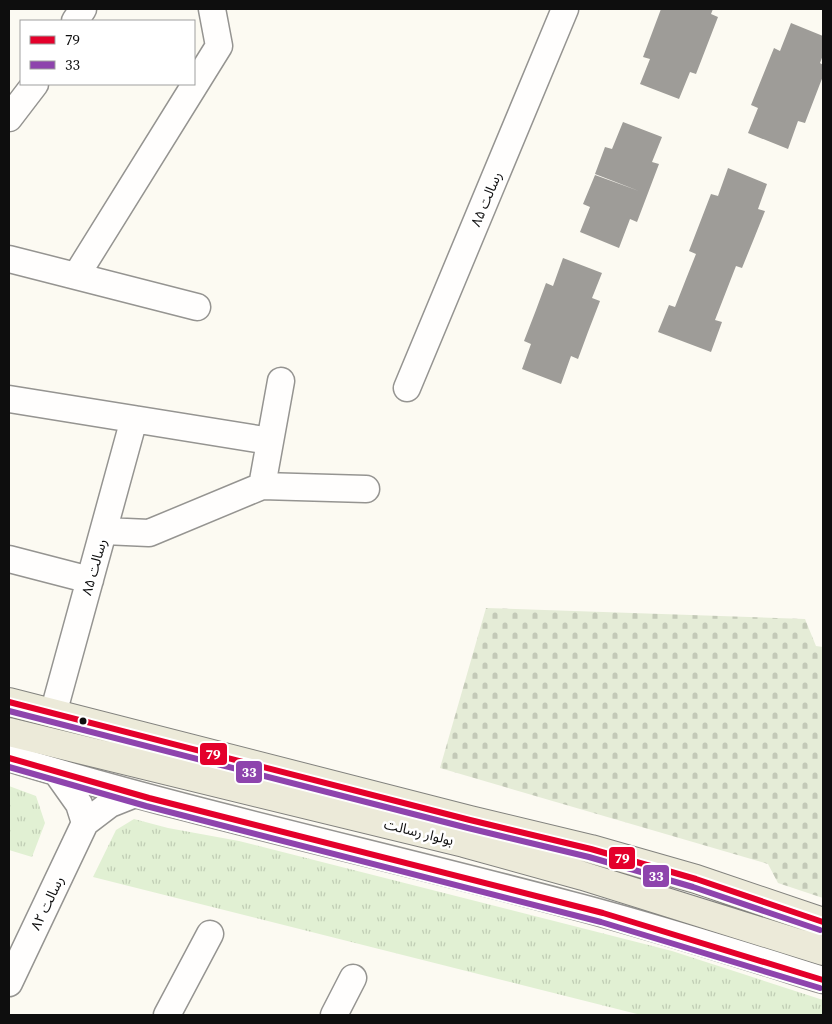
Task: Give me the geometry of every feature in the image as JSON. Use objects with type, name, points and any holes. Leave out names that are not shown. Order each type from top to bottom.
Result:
[{"type":"main road","name":"بولوار رسالت","points":[[9,702],[470,820],[591,849],[696,879],[823,922]]},
{"type":"main road","name":"بولوار رسالت","points":[[9,732],[464,843],[611,884],[823,951]]},
{"type":"street","points":[[76,20],[82,9]]},
{"type":"street","points":[[76,276],[220,46],[212,9]]},
{"type":"street","name":"رسالت ۸۵","points":[[408,388],[565,9]]},
{"type":"street","points":[[9,118],[34,85]]},
{"type":"street","points":[[9,259],[197,307]]},
{"type":"street","points":[[262,486],[281,381]]},
{"type":"street","points":[[9,398],[270,441]]},
{"type":"street","name":"رسالت ۸۵","points":[[53,714],[134,419]]},
{"type":"street","points":[[104,531],[149,533],[262,486],[366,489]]},
{"type":"street","points":[[9,559],[90,580]]},
{"type":"street","points":[[9,758],[135,794],[571,905],[681,935],[823,980]]},
{"type":"street","points":[[57,773],[79,804],[85,823],[110,804],[135,794]]},
{"type":"street","name":"رسالت ۸۲","points":[[9,983],[85,823]]},
{"type":"street","points":[[166,1015],[210,934]]},
{"type":"street","points":[[334,1015],[353,978]]},
{"type":"green space","points":[[486,608],[805,619],[816,646],[823,647],[823,898],[778,883],[768,864],[440,768]]},
{"type":"green space","points":[[9,786],[36,796],[45,823],[32,857],[9,850]]},
{"type":"green space","points":[[134,819],[168,828],[239,841],[672,951],[823,1000],[823,1015],[641,1015],[93,877],[116,830]]},
{"type":"building","points":[[661,9],[713,9],[711,14],[718,17],[696,74],[690,72],[679,99],[640,84],[650,59],[643,57]]},
{"type":"building","points":[[791,23],[823,36],[823,55],[820,63],[823,65],[823,76],[805,123],[798,121],[788,149],[748,133],[758,108],[751,105],[774,48],[780,51]]},
{"type":"building","points":[[623,122],[662,137],[652,162],[659,164],[637,222],[630,219],[619,248],[580,232],[590,207],[583,204],[595,175],[639,191],[595,174],[605,147],[612,149]]},
{"type":"building","points":[[728,168],[767,184],[758,209],[765,211],[742,268],[736,266],[715,320],[722,322],[711,352],[658,332],[669,305],[675,307],[696,254],[689,251],[711,194],[718,196]]},
{"type":"building","points":[[563,258],[602,273],[592,298],[600,301],[578,359],[571,356],[561,384],[522,369],[531,344],[524,341],[546,283],[553,286]]},
{"type":"transit line","name":"79","points":[[9,702],[470,820],[591,849],[696,879],[823,922]]},
{"type":"transit line","name":"33","points":[[9,711],[589,857],[693,887],[820,930]]},
{"type":"transit line","name":"79","points":[[9,758],[149,798],[603,913],[823,980]]},
{"type":"transit line","name":"33","points":[[9,767],[146,806],[601,922],[820,988]]}]
